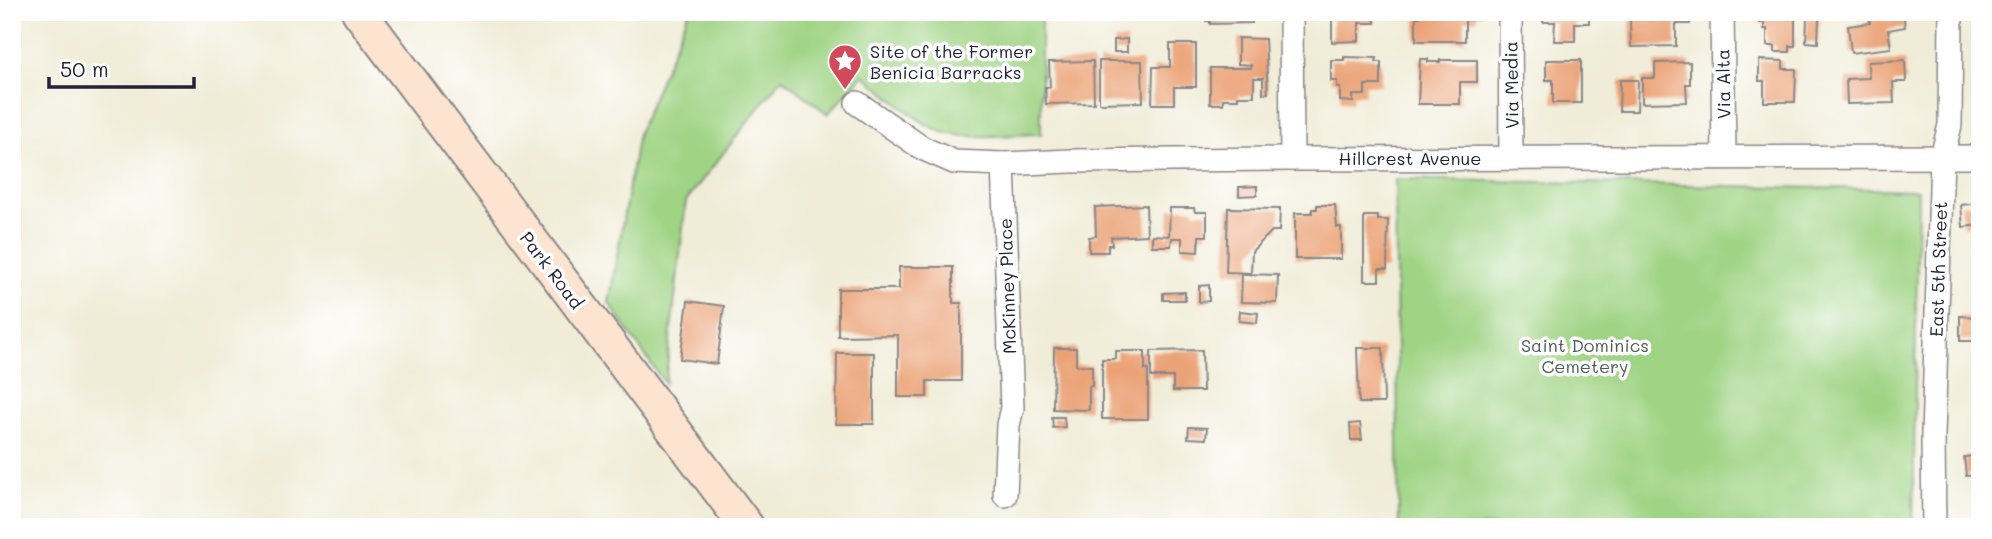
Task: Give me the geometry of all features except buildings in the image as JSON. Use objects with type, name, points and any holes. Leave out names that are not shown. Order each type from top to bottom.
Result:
[{"type":"street","name":"Park Road","points":[[359,12],[747,527]]},
{"type":"street","points":[[1291,12],[1292,159]]},
{"type":"street","name":"Via Media","points":[[1510,12],[1511,158]]},
{"type":"street","name":"Via Alta","points":[[1722,12],[1724,156]]},
{"type":"street","name":"East 5th Street","points":[[1934,527],[1933,436],[1942,157],[1950,125],[1951,12]]},
{"type":"street","name":"Hillcrest Avenue","points":[[857,103],[922,148],[954,162],[1003,164],[1071,161],[1724,156],[1980,157]]},
{"type":"street","name":"McKinney Place","points":[[1003,164],[1012,408],[1008,425],[1005,495]]},
{"type":"green space","points":[[689,12],[1041,12],[1041,134],[977,136],[943,132],[913,115],[863,75],[828,114],[782,78],[686,201],[665,384],[609,303],[638,133]]},
{"type":"green space","name":"Saint Dominics Cemetery","points":[[1395,179],[1918,190],[1913,527],[1399,527]]},
{"type":"place","name":"Site of the Former Benicia Barracks","points":[[845,91]]}]
